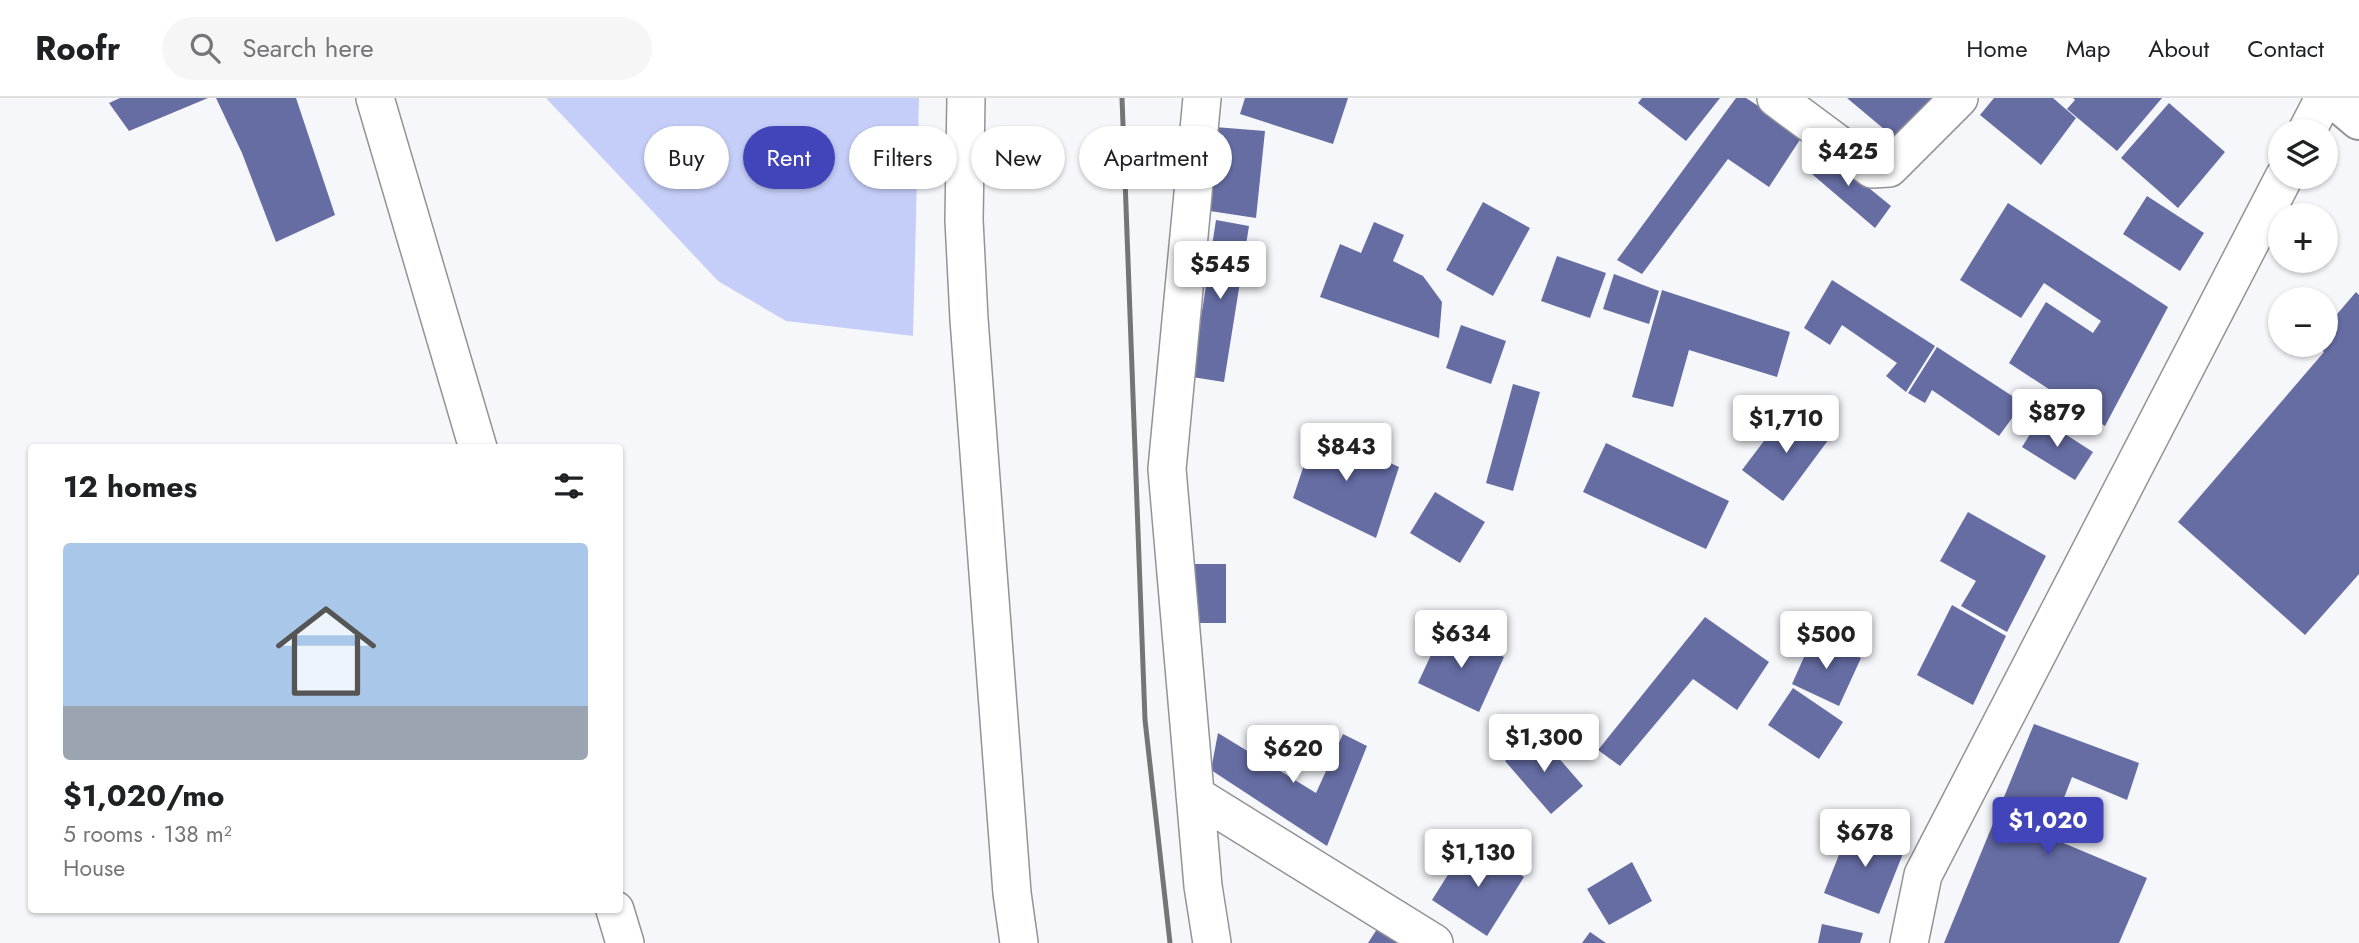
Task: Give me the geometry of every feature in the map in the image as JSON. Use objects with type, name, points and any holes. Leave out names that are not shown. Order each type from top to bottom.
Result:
[{"type":"main road","points":[[2333,98],[2359,120]]},
{"type":"street","points":[[375,98],[477,444]]},
{"type":"street","points":[[967,98],[964,220],[969,319],[1012,893],[1019,943]]},
{"type":"street","points":[[1202,98],[1167,469],[1195,795],[1212,943]]},
{"type":"street","points":[[1776,98],[1872,169],[1889,168],[1959,98]]},
{"type":"street","points":[[2313,119],[2324,98]]},
{"type":"street","points":[[1909,943],[1923,875],[2278,189]]},
{"type":"street","points":[[1195,795],[1434,943]]},
{"type":"street","points":[[616,913],[625,943]]},
{"type":"shaded area","points":[[546,98],[919,98],[918,126],[849,126],[849,189],[917,189],[913,336],[786,321],[718,281]]},
{"type":"building","points":[[120,98],[208,98],[129,131],[109,103]]},
{"type":"building","points":[[216,98],[296,98],[335,215],[276,242],[242,153]]},
{"type":"building","points":[[1245,98],[1348,98],[1333,144],[1240,114]]},
{"type":"building","points":[[1642,98],[1720,98],[1686,141],[1638,103]]},
{"type":"building","points":[[1736,98],[1746,98],[1803,135],[1769,187],[1728,159],[1642,274],[1617,260]]},
{"type":"building","points":[[1847,98],[1942,98],[1903,145]]},
{"type":"building","points":[[1994,98],[2053,98],[2076,118],[2041,165],[1980,115]]},
{"type":"building","points":[[2073,98],[2162,98],[2117,151],[2067,109],[2075,100]]},
{"type":"building","points":[[2169,103],[2225,152],[2178,208],[2121,158]]},
{"type":"building","points":[[1232,128],[1265,131],[1256,218],[1210,211],[1211,189],[1232,189]]},
{"type":"building","points":[[1821,149],[1891,206],[1875,228],[1805,168]]},
{"type":"building","points":[[2147,196],[2204,233],[2180,271],[2123,234]]},
{"type":"building","points":[[1483,202],[1530,228],[1493,296],[1446,270]]},
{"type":"building","points":[[2008,203],[2168,307],[2105,426],[2009,363],[2046,302],[2093,333],[2101,321],[2044,283],[2021,318],[1960,280]]},
{"type":"building","points":[[1216,220],[1249,226],[1224,382],[1192,377]]},
{"type":"building","points":[[1374,222],[1404,235],[1393,261],[1423,276],[1442,302],[1439,338],[1320,297],[1340,244],[1361,253]]},
{"type":"building","points":[[1557,256],[1606,273],[1590,318],[1541,301]]},
{"type":"building","points":[[1614,274],[1659,291],[1649,324],[1603,309]]},
{"type":"building","points":[[1832,280],[1935,346],[1906,392],[1886,376],[1897,363],[1842,325],[1830,345],[1804,328]]},
{"type":"building","points":[[1662,290],[1790,332],[1777,377],[1689,350],[1673,407],[1632,397]]},
{"type":"building","points":[[2356,292],[2359,295],[2359,574],[2305,635],[2178,522],[2320,357],[2338,357],[2338,313]]},
{"type":"building","points":[[1461,325],[1506,341],[1491,384],[1446,368]]},
{"type":"building","points":[[1937,347],[2023,403],[1999,436],[1932,390],[1925,403],[1908,393]]},
{"type":"building","points":[[1513,384],[1540,392],[1513,491],[1486,483]]},
{"type":"building","points":[[1789,408],[1829,439],[1783,501],[1742,470]]},
{"type":"building","points":[[2040,418],[2093,452],[2075,480],[2022,447]]},
{"type":"building","points":[[1316,429],[1399,467],[1376,538],[1293,498]]},
{"type":"building","points":[[1606,443],[1729,501],[1706,549],[1583,492]]},
{"type":"building","points":[[1435,492],[1485,522],[1460,563],[1410,533]]},
{"type":"building","points":[[1968,512],[2046,556],[2007,632],[1961,606],[1976,581],[1940,561]]},
{"type":"building","points":[[1195,564],[1226,564],[1226,623],[1195,623]]},
{"type":"building","points":[[1952,605],[2006,636],[1973,705],[1917,675]]},
{"type":"building","points":[[1705,617],[1769,662],[1737,710],[1693,679],[1620,766],[1598,750]]},
{"type":"building","points":[[1443,629],[1504,657],[1479,712],[1418,683]]},
{"type":"building","points":[[1813,637],[1861,658],[1839,706],[1792,684]]},
{"type":"building","points":[[1793,688],[1843,722],[1819,759],[1768,725]]},
{"type":"building","points":[[2034,724],[2139,763],[2127,800],[2072,777],[2049,837],[2147,878],[2119,943],[1944,943]]},
{"type":"building","points":[[1218,733],[1316,793],[1343,734],[1367,746],[1327,846],[1211,770]]},
{"type":"building","points":[[1537,733],[1583,786],[1551,814],[1505,761]]},
{"type":"building","points":[[1851,824],[1906,846],[1879,914],[1824,893]]},
{"type":"building","points":[[1468,843],[1524,877],[1487,936],[1432,900]]},
{"type":"building","points":[[1632,862],[1652,901],[1609,925],[1587,889]]},
{"type":"building","points":[[1822,924],[1863,933],[1860,943],[1818,943]]},
{"type":"building","points":[[1379,926],[1405,943],[1368,943]]},
{"type":"building","points":[[1590,932],[1606,943],[1582,943]]},
{"type":"railway","points":[[1122,98],[1145,720],[1170,943]]}]
